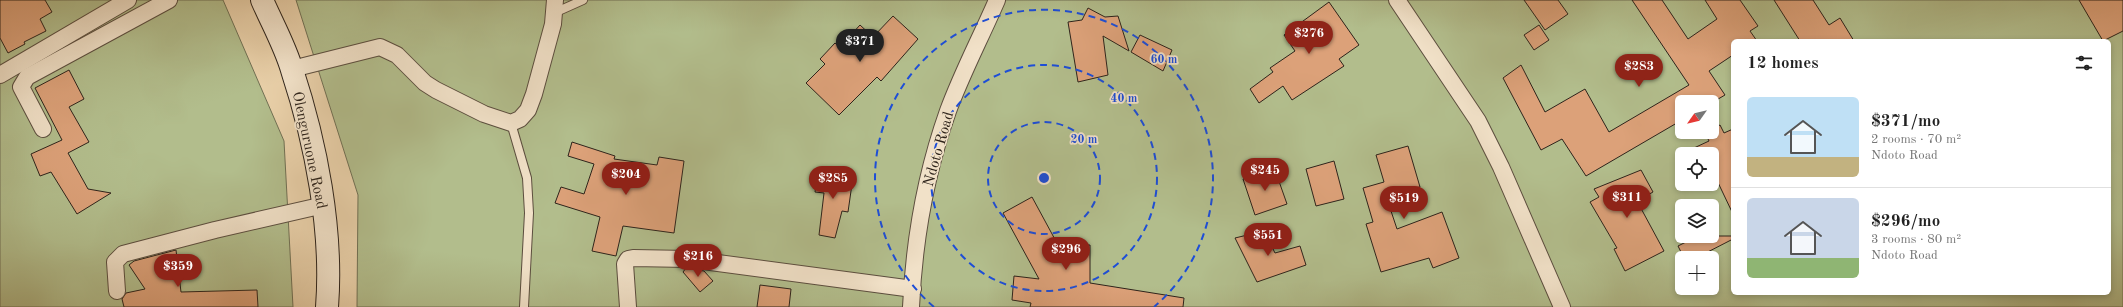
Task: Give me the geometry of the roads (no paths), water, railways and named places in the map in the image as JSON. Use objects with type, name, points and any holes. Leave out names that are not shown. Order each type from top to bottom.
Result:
[{"type":"street","points":[[0,75],[128,0]]},
{"type":"street","points":[[43,129],[21,87],[26,77],[169,0]]},
{"type":"street","name":"Olenguruone Road","points":[[262,0],[292,69],[308,127],[324,205],[327,307]]},
{"type":"street","name":"Ndoto Road","points":[[911,307],[927,185],[936,152],[949,110],[997,0]]},
{"type":"street","points":[[1398,0],[1478,121],[1501,167],[1562,307]]},
{"type":"street","points":[[292,69],[380,47],[397,54],[425,83],[436,90],[484,114],[511,122],[520,119],[528,110],[554,24],[555,7]]},
{"type":"street","points":[[117,291],[115,262],[123,254],[215,230],[324,205]]},
{"type":"street","points":[[628,307],[625,264],[628,259],[633,258],[688,259],[913,289]]},
{"type":"lane","points":[[555,7],[583,0]]},
{"type":"lane","points":[[511,122],[527,178],[529,213],[524,307]]}]
